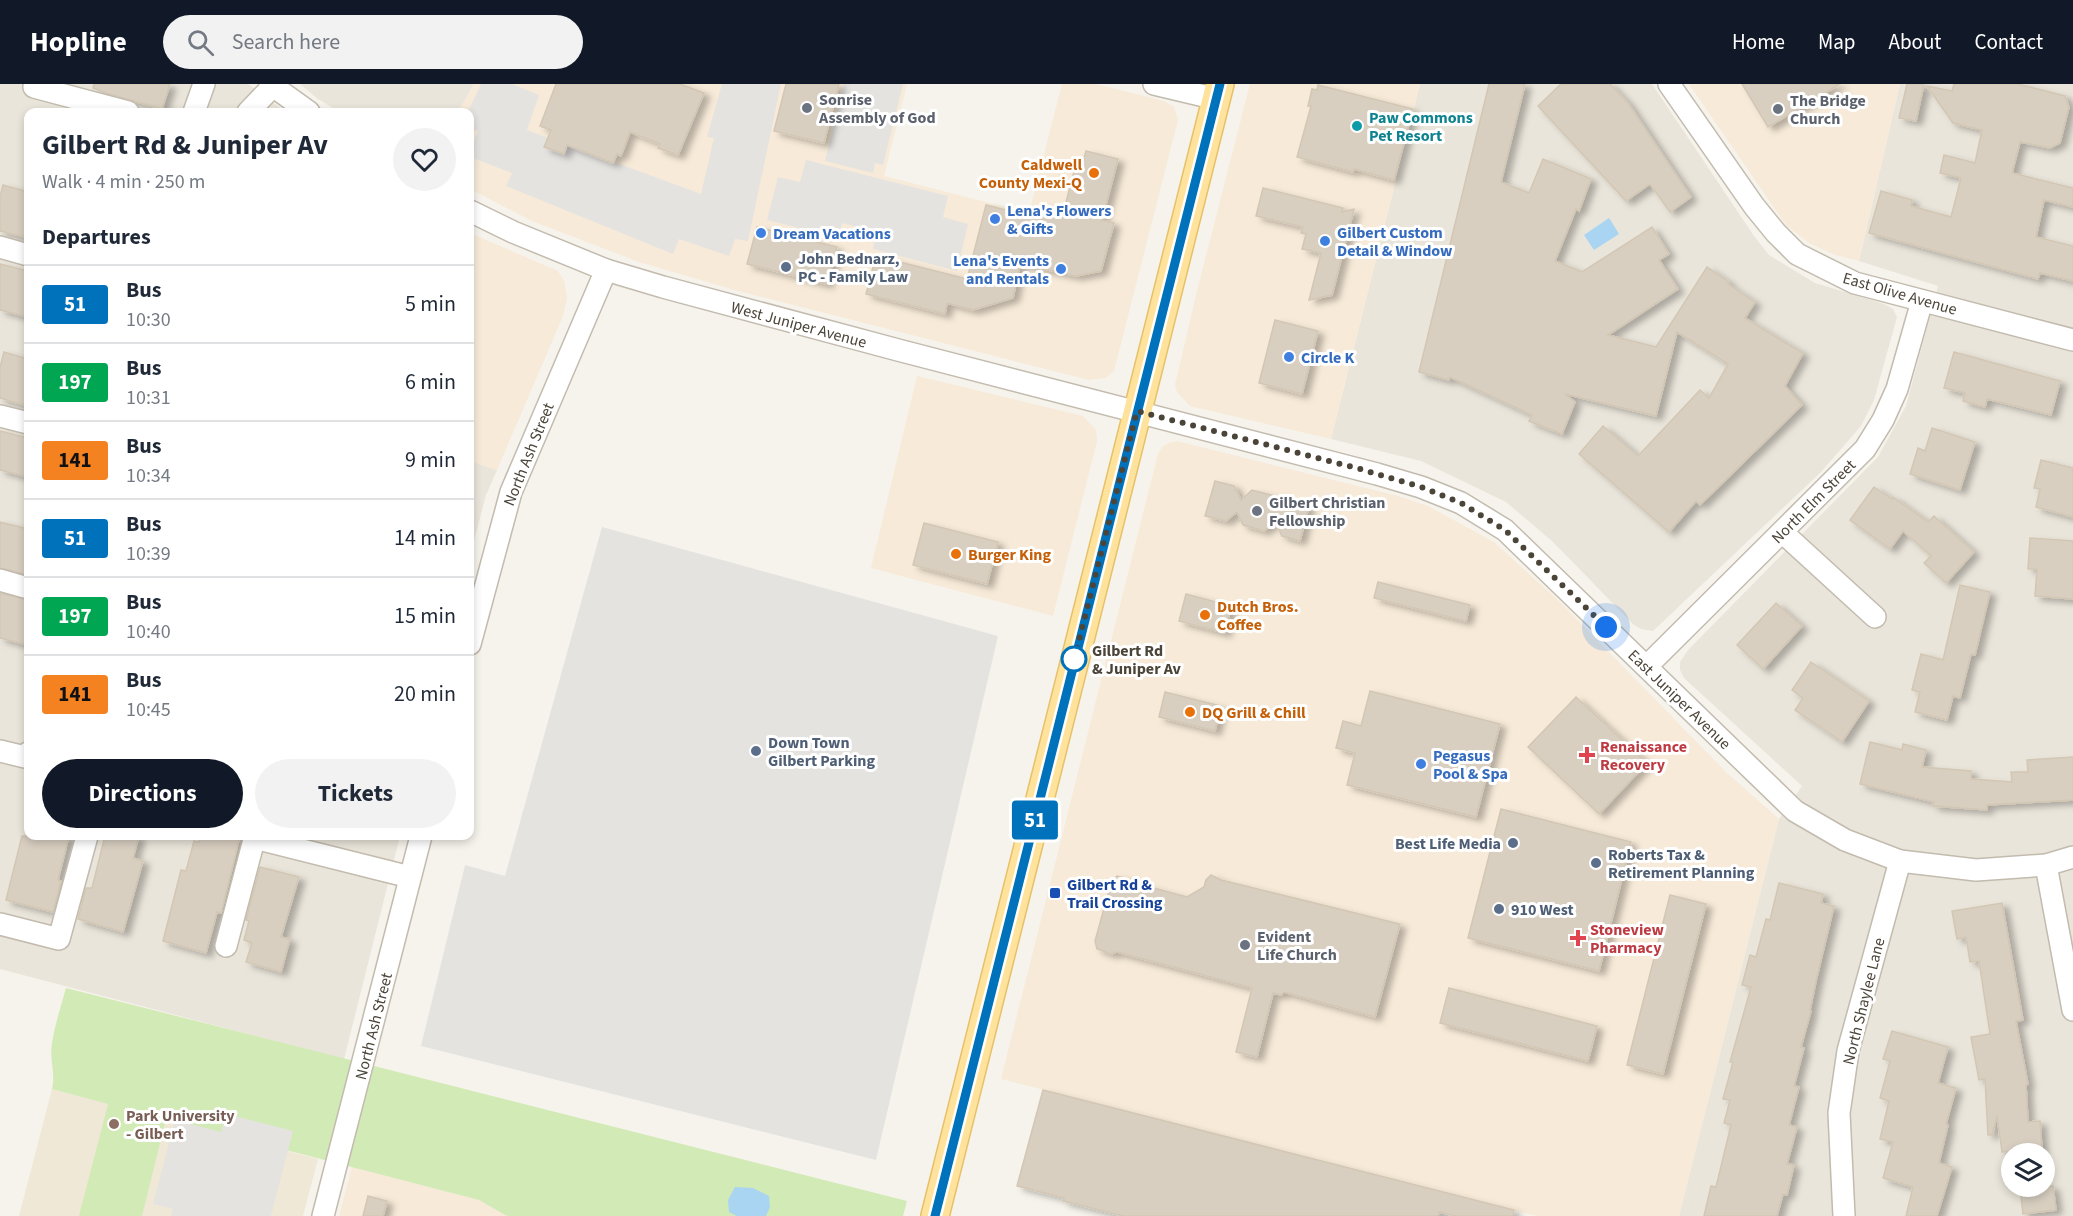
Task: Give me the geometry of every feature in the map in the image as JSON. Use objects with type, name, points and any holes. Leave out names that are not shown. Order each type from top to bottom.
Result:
[{"type":"main road","points":[[935,1216],[1218,92]]},
{"type":"street","points":[[195,108],[204,84]]},
{"type":"street","points":[[1154,84],[1218,92]]},
{"type":"street","name":"East Olive Avenue","points":[[1669,84],[1754,206],[1797,254],[1855,283],[2073,340]]},
{"type":"street","points":[[252,108],[272,85],[304,108]]},
{"type":"street","points":[[34,87],[113,108]]},
{"type":"street","name":"West Juniper Avenue","points":[[474,213],[606,270],[887,348],[1137,411]]},
{"type":"street","points":[[0,247],[24,254]]},
{"type":"street","name":"North Ash Street","points":[[474,629],[511,492],[606,270]]},
{"type":"street","name":"North Elm Street","points":[[1647,666],[1865,449],[1883,420],[1897,389],[1922,300]]},
{"type":"street","name":"East Juniper Avenue","points":[[1137,411],[1336,462],[1421,487],[1461,503],[1505,530],[1796,811],[1845,840],[1900,861],[1976,870],[2046,865],[2073,857]]},
{"type":"street","points":[[0,416],[24,422]]},
{"type":"street","points":[[1782,532],[1875,617]]},
{"type":"street","points":[[0,580],[24,587]]},
{"type":"street","points":[[0,751],[24,757]]},
{"type":"street","points":[[0,924],[59,939],[86,840]]},
{"type":"street","points":[[226,946],[254,840]]},
{"type":"street","points":[[267,840],[410,877]]},
{"type":"street","name":"North Ash Street","points":[[323,1216],[420,840]]},
{"type":"street","name":"North Shaylee Lane","points":[[1844,1216],[1839,1113],[1848,1051],[1900,861]]},
{"type":"street","points":[[2046,865],[2073,1010]]},
{"type":"shaded area","points":[[0,84],[248,84],[281,108],[24,108],[24,840],[399,840],[344,1059],[0,969]]},
{"type":"shaded area","points":[[300,84],[474,84],[460,108],[333,108]]},
{"type":"shaded area","points":[[474,84],[907,84],[884,176],[1029,213],[1062,84],[1096,84],[1164,101],[1174,107],[1178,120],[1114,371],[1106,378],[1089,380],[738,291],[639,262],[532,221],[474,191],[474,108],[460,108]]},
{"type":"shaded area","points":[[481,84],[512,84],[539,95],[527,130],[701,194],[714,138],[707,137],[722,84],[781,84],[748,241],[735,239],[729,256],[679,239],[673,254],[506,186],[512,173],[474,159],[474,141],[478,131],[474,130],[474,108],[470,108]]},
{"type":"shaded area","points":[[844,84],[903,84],[883,165],[875,163],[873,173],[825,161]]},
{"type":"shaded area","points":[[1250,84],[1420,84],[1331,439],[1190,406],[1177,392],[1175,385]]},
{"type":"shaded area","points":[[1420,84],[1652,84],[1769,255],[1815,283],[1884,304],[1893,309],[1897,317],[1874,400],[1861,426],[1821,472],[1653,631],[1634,625],[1553,542],[1506,502],[1421,461],[1331,439]]},
{"type":"shaded area","points":[[1689,84],[1900,84],[1859,261],[1835,255],[1809,243],[1786,225]]},
{"type":"shaded area","points":[[1900,84],[2073,84],[2073,1216],[1679,1216],[1779,819],[1802,786],[1684,678],[1680,670],[1680,662],[1688,650],[1878,457],[1906,406],[1938,286],[1859,261]]},
{"type":"shaded area","points":[[806,160],[948,196],[943,217],[968,224],[957,271],[873,249],[876,232],[842,223],[838,238],[767,220],[778,177],[800,182]]},
{"type":"shaded area","points":[[474,235],[558,271],[564,281],[567,299],[563,316],[497,470],[474,462]]},
{"type":"shaded area","points":[[917,376],[1083,416],[1096,430],[1097,441],[1053,616],[871,568]]},
{"type":"shaded area","points":[[1177,441],[1398,496],[1428,506],[1494,542],[1560,602],[1727,773],[1779,819],[1679,1216],[1537,1216],[1001,1079],[1158,454],[1162,447]]},
{"type":"shaded area","points":[[474,462],[497,470],[486,495],[474,541]]},
{"type":"shaded area","name":"Down Town Gilbert Parking","points":[[602,527],[998,636],[876,1160],[421,1046],[465,865],[505,876]]},
{"type":"shaded area","name":"Park University - Gilbert","points":[[52,1089],[318,1159],[303,1216],[19,1216]]},
{"type":"shaded area","points":[[226,1114],[293,1131],[271,1216],[171,1216],[173,1209],[153,1204],[175,1120],[221,1132]]},
{"type":"shaded area","points":[[352,1167],[479,1200],[507,1216],[339,1216]]},
{"type":"green space","points":[[66,988],[907,1201],[903,1216],[507,1216],[479,1200],[166,1119],[142,1216],[79,1216],[108,1104],[52,1089],[52,1043]]},
{"type":"water","points":[[1609,218],[1619,234],[1594,250],[1584,235]]},
{"type":"water","points":[[735,1187],[753,1188],[769,1196],[770,1207],[766,1216],[737,1216],[729,1212],[728,1200]]},
{"type":"building","points":[[94,84],[170,84],[162,108],[93,88]]},
{"type":"building","points":[[556,84],[680,84],[704,93],[678,155],[658,148],[660,144],[630,132],[621,156],[617,154],[613,163],[567,145],[564,154],[544,147],[551,130],[540,126]]},
{"type":"building","name":"Sonrise Assembly of God","points":[[786,84],[839,84],[824,143],[774,131]]},
{"type":"building","points":[[1489,84],[1525,84],[1501,182],[1529,193],[1543,159],[1591,179],[1579,211],[1576,209],[1555,261],[1582,272],[1652,227],[1669,254],[1659,260],[1678,289],[1608,335],[1656,347],[1707,267],[1755,302],[1745,318],[1803,353],[1785,386],[1802,405],[1700,505],[1696,501],[1669,532],[1579,454],[1603,426],[1638,456],[1700,390],[1709,398],[1728,364],[1677,332],[1656,416],[1565,394],[1575,402],[1562,434],[1529,421],[1532,415],[1450,377],[1449,380],[1419,372]]},
{"type":"building","points":[[1561,84],[1610,84],[1628,103],[1691,197],[1670,212],[1650,184],[1626,201],[1538,106]]},
{"type":"building","name":"The Bridge Church","points":[[1742,84],[1840,84],[1768,127]]},
{"type":"building","points":[[1907,84],[1924,84],[1916,121],[1899,118]]},
{"type":"building","points":[[1954,84],[2018,84],[2065,96],[2069,107],[2060,143],[2050,148],[2020,142],[2012,173],[2073,188],[2073,207],[2044,200],[2036,237],[2073,246],[2073,281],[2040,273],[2038,279],[1869,233],[1881,191],[1912,200],[1911,206],[1951,217],[1961,178],[1940,173],[1944,155],[1975,163],[1982,130],[1953,123],[1927,86],[1952,91]]},
{"type":"building","name":"Paw Commons Pet Resort","points":[[1318,85],[1413,109],[1394,180],[1297,157],[1311,106],[1308,106],[1312,89],[1317,90]]},
{"type":"building","points":[[1086,151],[1118,159],[1102,220],[1114,223],[1101,271],[1076,276],[1020,264],[1013,298],[973,310],[947,303],[945,314],[866,294],[876,256],[967,279],[986,205],[1042,219],[1045,205],[1064,210],[1077,160],[1083,162]]},
{"type":"building","points":[[3,185],[24,191],[24,237],[0,231],[0,197]]},
{"type":"building","name":"Gilbert Custom Detail & Window","points":[[1263,188],[1343,208],[1342,212],[1354,209],[1332,295],[1309,300],[1321,253],[1302,249],[1306,234],[1301,233],[1303,227],[1256,216]]},
{"type":"building","points":[[757,227],[837,247],[827,284],[747,264]]},
{"type":"building","points":[[0,264],[24,270],[24,316],[0,310]]},
{"type":"building","name":"Circle K","points":[[1275,320],[1318,331],[1302,394],[1259,383]]},
{"type":"building","points":[[4,352],[24,358],[24,405],[0,398],[0,367]]},
{"type":"building","points":[[1954,352],[2060,381],[2051,415],[1987,399],[1985,407],[1963,401],[1965,393],[1944,388]]},
{"type":"building","points":[[1932,428],[1975,442],[1960,490],[1910,474],[1918,448],[1925,451]]},
{"type":"building","points":[[0,431],[24,437],[24,476],[0,470]]},
{"type":"building","points":[[2041,460],[2073,468],[2073,517],[2036,507],[2040,489],[2034,488]]},
{"type":"building","name":"Gilbert Christian Fellowship","points":[[1215,481],[1234,486],[1241,500],[1252,490],[1271,495],[1279,507],[1289,500],[1309,506],[1300,541],[1282,536],[1275,522],[1264,531],[1243,525],[1237,512],[1226,521],[1205,516]]},
{"type":"building","points":[[1874,487],[1892,499],[1893,497],[1928,522],[1934,516],[1974,552],[1946,583],[1924,563],[1931,556],[1903,531],[1890,549],[1850,520]]},
{"type":"building","points":[[0,522],[24,528],[24,574],[0,568]]},
{"type":"building","name":"Burger King","points":[[924,523],[998,542],[987,584],[913,565]]},
{"type":"building","points":[[2030,538],[2073,541],[2073,599],[2035,596],[2037,569],[2028,569]]},
{"type":"building","points":[[1378,582],[1470,605],[1466,621],[1374,598]]},
{"type":"building","points":[[1960,585],[1990,592],[1975,655],[1971,654],[1960,698],[1953,696],[1947,720],[1915,712],[1920,692],[1912,690],[1921,654],[1943,660]]},
{"type":"building","points":[[0,593],[24,599],[24,644],[0,638]]},
{"type":"building","name":"Dutch Bros. Coffee","points":[[1186,594],[1231,606],[1225,633],[1179,621]]},
{"type":"building","points":[[1776,603],[1802,626],[1763,669],[1737,645]]},
{"type":"building","points":[[1811,662],[1869,701],[1842,742],[1795,710],[1803,698],[1792,690]]},
{"type":"building","name":"Pegasus Pool & Spa","points":[[1370,691],[1500,724],[1476,817],[1347,785],[1355,753],[1336,748],[1343,721],[1361,726]]},
{"type":"building","name":"DQ Grill & Chill","points":[[1165,692],[1221,706],[1215,731],[1159,717]]},
{"type":"building","name":"Renaissance Recovery","points":[[1576,697],[1647,763],[1599,814],[1528,747]]},
{"type":"building","points":[[1870,742],[1902,750],[1903,744],[1926,750],[1922,767],[1971,771],[1971,779],[2012,782],[2011,772],[2028,772],[2027,760],[2073,757],[2073,800],[1987,805],[1987,810],[1933,806],[1934,802],[1860,784]]},
{"type":"building","points":[[1501,809],[1631,842],[1599,971],[1468,938]]},
{"type":"building","points":[[22,836],[24,840],[68,840],[53,912],[6,900]]},
{"type":"building","points":[[104,840],[138,840],[133,858],[143,861],[123,932],[78,919],[86,888],[92,888]]},
{"type":"building","points":[[199,840],[239,840],[221,913],[217,912],[206,953],[163,941],[181,870],[186,871],[194,841],[199,842]]},
{"type":"building","points":[[260,867],[299,877],[281,937],[290,939],[281,972],[246,962],[252,943],[244,940],[249,921],[246,920]]},
{"type":"building","name":"Evident Life Church","points":[[1211,875],[1221,880],[1400,924],[1375,1017],[1284,992],[1281,995],[1273,993],[1257,1057],[1236,1052],[1252,988],[1117,952],[1111,954],[1097,949],[1095,941],[1112,880],[1117,876],[1187,897],[1204,887]]},
{"type":"building","points":[[1779,883],[1823,894],[1821,903],[1834,906],[1794,1086],[1799,1087],[1789,1125],[1797,1127],[1787,1164],[1794,1165],[1787,1195],[1783,1194],[1777,1216],[1704,1216],[1711,1186],[1716,1187],[1731,1125],[1724,1123],[1730,1100],[1723,1099],[1733,1062],[1730,1062],[1751,987],[1742,985],[1750,955],[1756,957],[1766,919],[1770,920]]},
{"type":"building","points":[[1670,895],[1706,904],[1663,1074],[1627,1065]]},
{"type":"building","points":[[2002,903],[2023,1020],[2016,1021],[2028,1084],[2026,1085],[2028,1122],[2040,1121],[2042,1143],[2001,1145],[1997,1116],[1992,1135],[1988,1135],[1985,1079],[1979,1080],[1971,1037],[1990,1034],[1979,961],[1970,962],[1966,937],[1957,939],[1952,911]]},
{"type":"building","points":[[1449,988],[1597,1026],[1588,1061],[1440,1023]]},
{"type":"building","points":[[1892,1031],[1948,1047],[1938,1083],[1956,1088],[1939,1163],[1952,1167],[1937,1216],[1906,1216],[1913,1187],[1883,1178],[1893,1142],[1880,1139],[1889,1101],[1880,1098],[1890,1061],[1883,1059]]},
{"type":"building","points":[[1043,1090],[1514,1210],[1513,1216],[1456,1216],[1439,1212],[1438,1216],[1123,1216],[1063,1201],[1064,1198],[1017,1186]]},
{"type":"building","points":[[368,1196],[387,1201],[383,1216],[363,1216]]},
{"type":"building","points":[[2021,1197],[2054,1197],[2056,1210],[2023,1214]]},
{"type":"bus line","name":"51","points":[[935,1216],[1220,84]]},
{"type":"place","name":"Sonrise Assembly of God","points":[[807,108]]},
{"type":"place","name":"The Bridge Church","points":[[1778,109]]},
{"type":"place","name":"Paw Commons Pet Resort","points":[[1357,126]]},
{"type":"place","name":"Caldwell County Mexi-Q","points":[[1094,173]]},
{"type":"place","name":"Lena's Flowers & Gifts","points":[[995,219]]},
{"type":"place","name":"Dream Vacations","points":[[761,233]]},
{"type":"place","name":"Gilbert Custom Detail & Window","points":[[1325,241]]},
{"type":"place","name":"John Bednarz, PC - Family Law","points":[[786,267]]},
{"type":"place","name":"Lena's Events and Rentals","points":[[1061,269]]},
{"type":"place","name":"Circle K","points":[[1289,357]]},
{"type":"place","name":"Gilbert Christian Fellowship","points":[[1257,511]]},
{"type":"place","name":"Burger King","points":[[956,554]]},
{"type":"place","name":"Dutch Bros. Coffee","points":[[1205,615]]},
{"type":"place","name":"Gilbert Rd & Juniper Av","points":[[1074,659]]},
{"type":"place","name":"DQ Grill & Chill","points":[[1190,712]]},
{"type":"place","name":"Down Town Gilbert Parking","points":[[756,751]]},
{"type":"place","name":"Renaissance Recovery","points":[[1587,755]]},
{"type":"place","name":"Pegasus Pool & Spa","points":[[1421,764]]},
{"type":"place","name":"Best Life Media","points":[[1513,843]]},
{"type":"place","name":"Roberts Tax & Retirement Planning","points":[[1596,863]]},
{"type":"place","name":"Gilbert Rd & Trail Crossing","points":[[1055,893]]},
{"type":"place","name":"910 West","points":[[1499,909]]},
{"type":"place","name":"Stoneview Pharmacy","points":[[1578,938]]},
{"type":"place","name":"Evident Life Church","points":[[1245,945]]},
{"type":"place","name":"Park University - Gilbert","points":[[114,1124]]},
{"type":"route","points":[[1074,659],[1073,664],[1137,411],[1360,469],[1421,487],[1461,503],[1505,530],[1606,627]]}]
